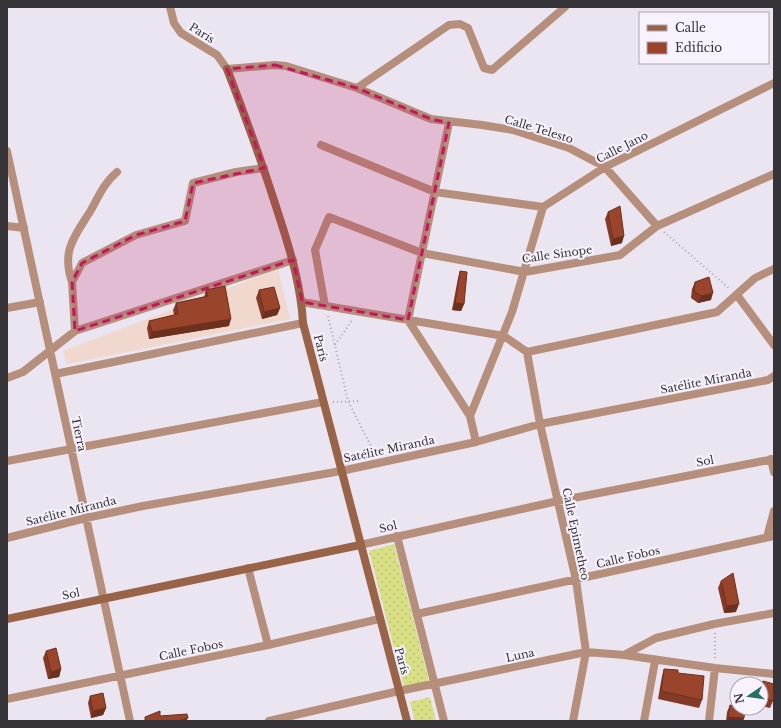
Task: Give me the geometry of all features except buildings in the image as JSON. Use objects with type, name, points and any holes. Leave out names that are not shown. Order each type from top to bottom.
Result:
[{"type":"street","name":"París","points":[[170,7],[174,23],[181,33],[217,55],[227,69],[264,168],[293,260],[302,302],[303,323],[379,619],[407,721]]},
{"type":"street","points":[[357,88],[449,25],[460,24],[468,28],[484,68],[492,70],[564,7]]},
{"type":"street","name":"Calle Telesto","points":[[227,69],[275,65],[286,66],[357,88],[431,119],[513,130],[569,148],[605,167],[657,226]]},
{"type":"street","name":"Calle Jano","points":[[543,207],[605,167],[774,83]]},
{"type":"street","points":[[449,122],[408,320],[470,416],[476,442]]},
{"type":"street","points":[[321,145],[434,192],[543,207],[525,272],[504,336],[470,416]]},
{"type":"street","name":"Tierra","points":[[7,151],[130,721]]},
{"type":"street","points":[[72,282],[82,263],[136,235],[186,220],[193,183],[236,172],[264,168]]},
{"type":"street","points":[[75,331],[72,282],[67,268],[69,252],[76,232],[91,210],[100,191],[117,172]]},
{"type":"street","name":"Calle Sinope","points":[[325,306],[315,250],[329,217],[422,253],[525,272],[620,255],[657,226],[774,174]]},
{"type":"street","points":[[7,226],[24,228]]},
{"type":"street","points":[[7,378],[23,372],[75,331],[293,260]]},
{"type":"street","points":[[302,302],[504,336],[527,352],[717,312],[755,278],[774,269]]},
{"type":"street","points":[[737,295],[774,344]]},
{"type":"street","points":[[7,308],[40,302]]},
{"type":"street","points":[[55,374],[303,323]]},
{"type":"street","name":"Calle Epimetheo","points":[[527,352],[540,424],[576,580],[586,652],[573,721]]},
{"type":"street","name":"Satélite Miranda","points":[[7,538],[86,518],[143,506],[341,471],[476,442],[540,424],[768,380],[774,376]]},
{"type":"street","points":[[7,461],[323,402]]},
{"type":"street","points":[[772,459],[774,472]]},
{"type":"street","name":"Sol","points":[[7,619],[360,545],[558,501],[772,459]]},
{"type":"street","points":[[770,536],[774,511]]},
{"type":"street","points":[[397,536],[444,721]]},
{"type":"street","name":"Calle Fobos","points":[[417,614],[770,536]]},
{"type":"street","points":[[248,568],[268,645]]},
{"type":"street","points":[[624,655],[656,638],[714,624],[774,613]]},
{"type":"street","name":"Calle Fobos","points":[[7,699],[268,645],[379,619]]},
{"type":"street","name":"Luna","points":[[269,721],[399,691],[586,652],[624,655],[655,661],[774,674]]},
{"type":"street","points":[[644,721],[655,661]]},
{"type":"street","points":[[709,721],[715,668]]},
{"type":"path","points":[[657,226],[737,295]]},
{"type":"path","points":[[325,306],[348,401],[380,462]]},
{"type":"path","points":[[335,345],[358,312]]},
{"type":"path","points":[[323,402],[358,401]]},
{"type":"path","points":[[714,624],[715,668]]},
{"type":"highlighted area","points":[[275,65],[357,88],[431,119],[449,123],[408,320],[302,302],[293,260],[75,331],[72,282],[82,263],[136,235],[185,221],[193,183],[264,168],[227,69]]},
{"type":"shaded area","points":[[278,269],[290,319],[67,364],[63,351]]},
{"type":"green space","points":[[394,544],[429,681],[404,687],[369,551]]},
{"type":"green space","points":[[430,697],[436,721],[415,721],[410,702]]}]
